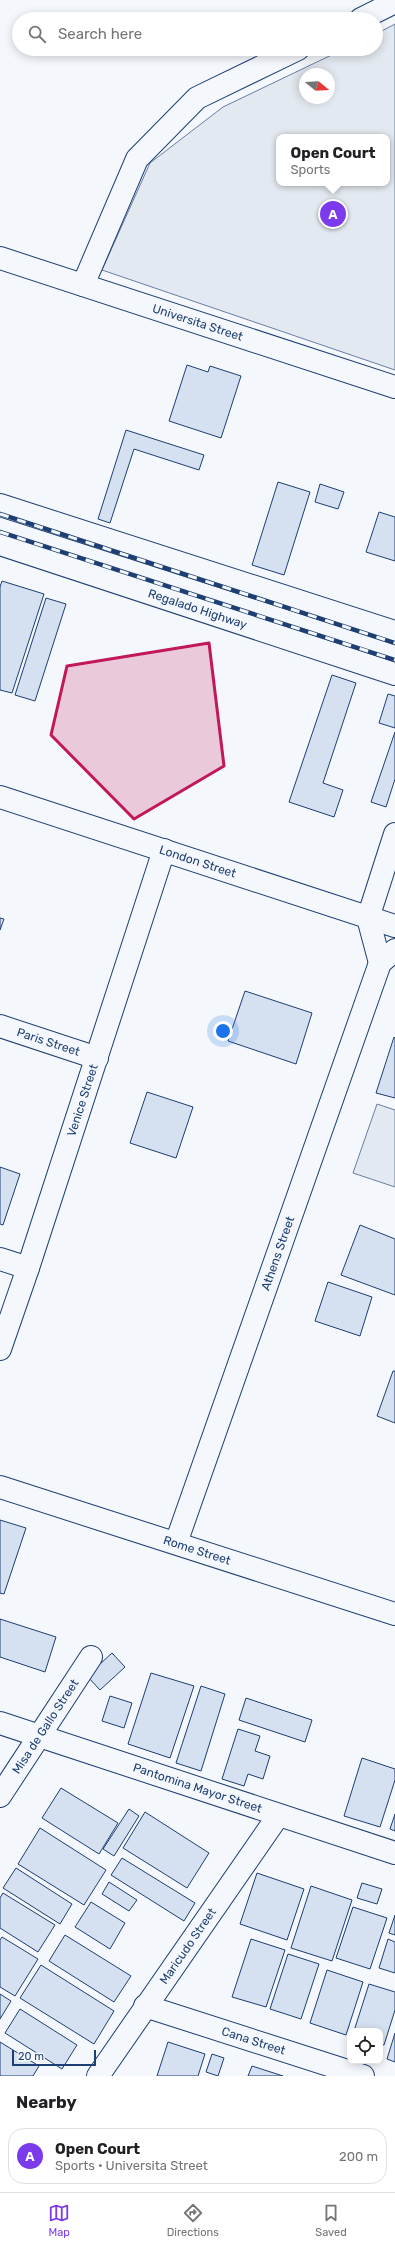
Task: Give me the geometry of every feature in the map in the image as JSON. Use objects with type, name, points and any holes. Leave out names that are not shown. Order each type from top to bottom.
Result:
[{"type":"street","points":[[375,12],[395,2]]},
{"type":"street","points":[[83,285],[137,159],[197,98],[284,56]]},
{"type":"street","name":"Universita Street","points":[[0,258],[395,387]]},
{"type":"street","points":[[0,505],[395,632]]},
{"type":"street","name":"Regalado Highway","points":[[0,544],[395,674]]},
{"type":"street","name":"London Street","points":[[0,796],[395,926]]},
{"type":"street","points":[[368,918],[395,834]]},
{"type":"street","name":"Venice Street","points":[[0,1349],[28,1268],[164,850]]},
{"type":"street","name":"Athens Street","points":[[176,1543],[387,957],[368,918]]},
{"type":"street","name":"Paris Street","points":[[0,1026],[97,1058]]},
{"type":"street","points":[[0,1259],[28,1268]]},
{"type":"street","name":"Rome Street","points":[[0,1487],[395,1614]]},
{"type":"street","name":"Misa de Gallo Street","points":[[0,1796],[91,1657]]},
{"type":"street","name":"Pantomina Mayor Street","points":[[0,1723],[278,1816],[395,1853]]},
{"type":"street","name":"Maricudo Street","points":[[98,2076],[145,2006],[278,1816]]},
{"type":"street","name":"Cana Street","points":[[145,2006],[363,2076]]},
{"type":"highlighted area","points":[[209,643],[224,766],[134,819],[51,735],[67,666]]},
{"type":"shaded area","points":[[395,24],[395,370],[102,270],[150,163],[223,107],[299,71],[299,104],[335,104],[335,68],[304,68],[329,56],[383,56],[383,30]]},
{"type":"shaded area","points":[[377,1104],[395,1110],[395,1187],[353,1173]]},
{"type":"building","points":[[187,365],[208,372],[210,366],[241,376],[221,438],[169,421]]},
{"type":"building","points":[[126,430],[204,455],[199,470],[134,449],[110,523],[98,519]]},
{"type":"building","points":[[278,482],[310,492],[284,575],[252,565]]},
{"type":"building","points":[[320,484],[344,492],[338,509],[315,502]]},
{"type":"building","points":[[379,512],[395,517],[395,561],[366,552]]},
{"type":"building","points":[[2,581],[44,594],[12,693],[0,690],[0,587]]},
{"type":"building","points":[[46,598],[66,604],[35,701],[15,695]]},
{"type":"building","points":[[332,675],[356,683],[323,783],[343,790],[334,817],[289,802]]},
{"type":"building","points":[[388,694],[395,696],[395,728],[379,723]]},
{"type":"building","points":[[395,732],[395,779],[386,807],[371,802]]},
{"type":"building","points":[[0,918],[4,919],[0,930]]},
{"type":"building","points":[[245,991],[312,1013],[296,1064],[228,1041]]},
{"type":"building","points":[[394,1037],[395,1038],[395,1098],[376,1093]]},
{"type":"building","points":[[147,1092],[193,1107],[176,1158],[130,1143]]},
{"type":"building","points":[[0,1167],[20,1174],[3,1225],[0,1224]]},
{"type":"building","points":[[360,1225],[395,1239],[395,1295],[341,1275]]},
{"type":"building","points":[[328,1282],[372,1297],[360,1336],[315,1321]]},
{"type":"building","points":[[393,1371],[395,1371],[395,1423],[377,1416]]},
{"type":"building","points":[[0,1520],[26,1528],[4,1594],[0,1593]]},
{"type":"building","points":[[0,1619],[56,1637],[45,1672],[0,1657]]},
{"type":"building","points":[[112,1653],[125,1667],[100,1690],[87,1676]]},
{"type":"building","points":[[151,1673],[194,1686],[170,1758],[128,1744]]},
{"type":"building","points":[[201,1686],[225,1694],[201,1771],[176,1763]]},
{"type":"building","points":[[110,1696],[132,1703],[124,1728],[102,1721]]},
{"type":"building","points":[[246,1698],[312,1720],[305,1742],[239,1720]]},
{"type":"building","points":[[238,1729],[260,1736],[255,1751],[270,1756],[263,1779],[248,1774],[244,1786],[222,1779]]},
{"type":"building","points":[[362,1758],[395,1769],[395,1780],[380,1827],[344,1816]]},
{"type":"building","points":[[61,1788],[118,1823],[99,1854],[42,1818]]},
{"type":"building","points":[[129,1809],[139,1816],[114,1856],[103,1849]]},
{"type":"building","points":[[145,1812],[209,1853],[187,1888],[123,1848]]},
{"type":"building","points":[[395,1814],[395,1831],[390,1829]]},
{"type":"building","points":[[40,1828],[106,1870],[84,1905],[18,1864]]},
{"type":"building","points":[[122,1858],[195,1903],[184,1921],[111,1875]]},
{"type":"building","points":[[16,1868],[72,1904],[60,1924],[3,1888]]},
{"type":"building","points":[[257,1873],[304,1889],[287,1940],[240,1924]]},
{"type":"building","points":[[109,1882],[137,1900],[129,1911],[102,1894]]},
{"type":"building","points":[[362,1883],[382,1889],[377,1904],[357,1898]]},
{"type":"building","points":[[311,1886],[352,1900],[332,1961],[291,1948]]},
{"type":"building","points":[[3,1893],[55,1925],[38,1952],[0,1928],[0,1898]]},
{"type":"building","points":[[91,1902],[125,1923],[110,1949],[75,1927]]},
{"type":"building","points":[[353,1907],[387,1918],[370,1969],[336,1958]]},
{"type":"building","points":[[395,1915],[395,1935],[389,1933]]},
{"type":"building","points":[[65,1935],[131,1976],[114,2002],[49,1961]]},
{"type":"building","points":[[2,1937],[38,1959],[15,1996],[0,1987],[0,1940]]},
{"type":"building","points":[[251,1939],[285,1950],[266,2007],[232,1997]]},
{"type":"building","points":[[388,1939],[395,1942],[395,1973],[379,1968]]},
{"type":"building","points":[[288,1954],[319,1964],[301,2019],[270,2009]]},
{"type":"building","points":[[41,1965],[114,2011],[94,2044],[20,1998]]},
{"type":"building","points":[[327,1970],[363,1982],[346,2035],[310,2023]]},
{"type":"building","points":[[369,1984],[395,1992],[395,2010],[384,2045],[383,2028],[355,2028]]},
{"type":"building","points":[[0,1994],[11,2001],[0,2019]]},
{"type":"building","points":[[20,2009],[77,2045],[62,2069],[5,2033]]},
{"type":"building","points":[[395,2033],[395,2062],[387,2059]]},
{"type":"building","points":[[0,2042],[39,2066],[33,2076],[0,2076]]},
{"type":"building","points":[[168,2042],[205,2054],[198,2076],[157,2076]]},
{"type":"building","points":[[212,2054],[224,2058],[218,2076],[206,2072]]},
{"type":"building","points":[[252,2066],[283,2076],[248,2076]]},
{"type":"railway","points":[[0,514],[395,643]]},
{"type":"railway","points":[[0,532],[395,660]]},
{"type":"place","name":"Open Court","points":[[333,214]]}]
